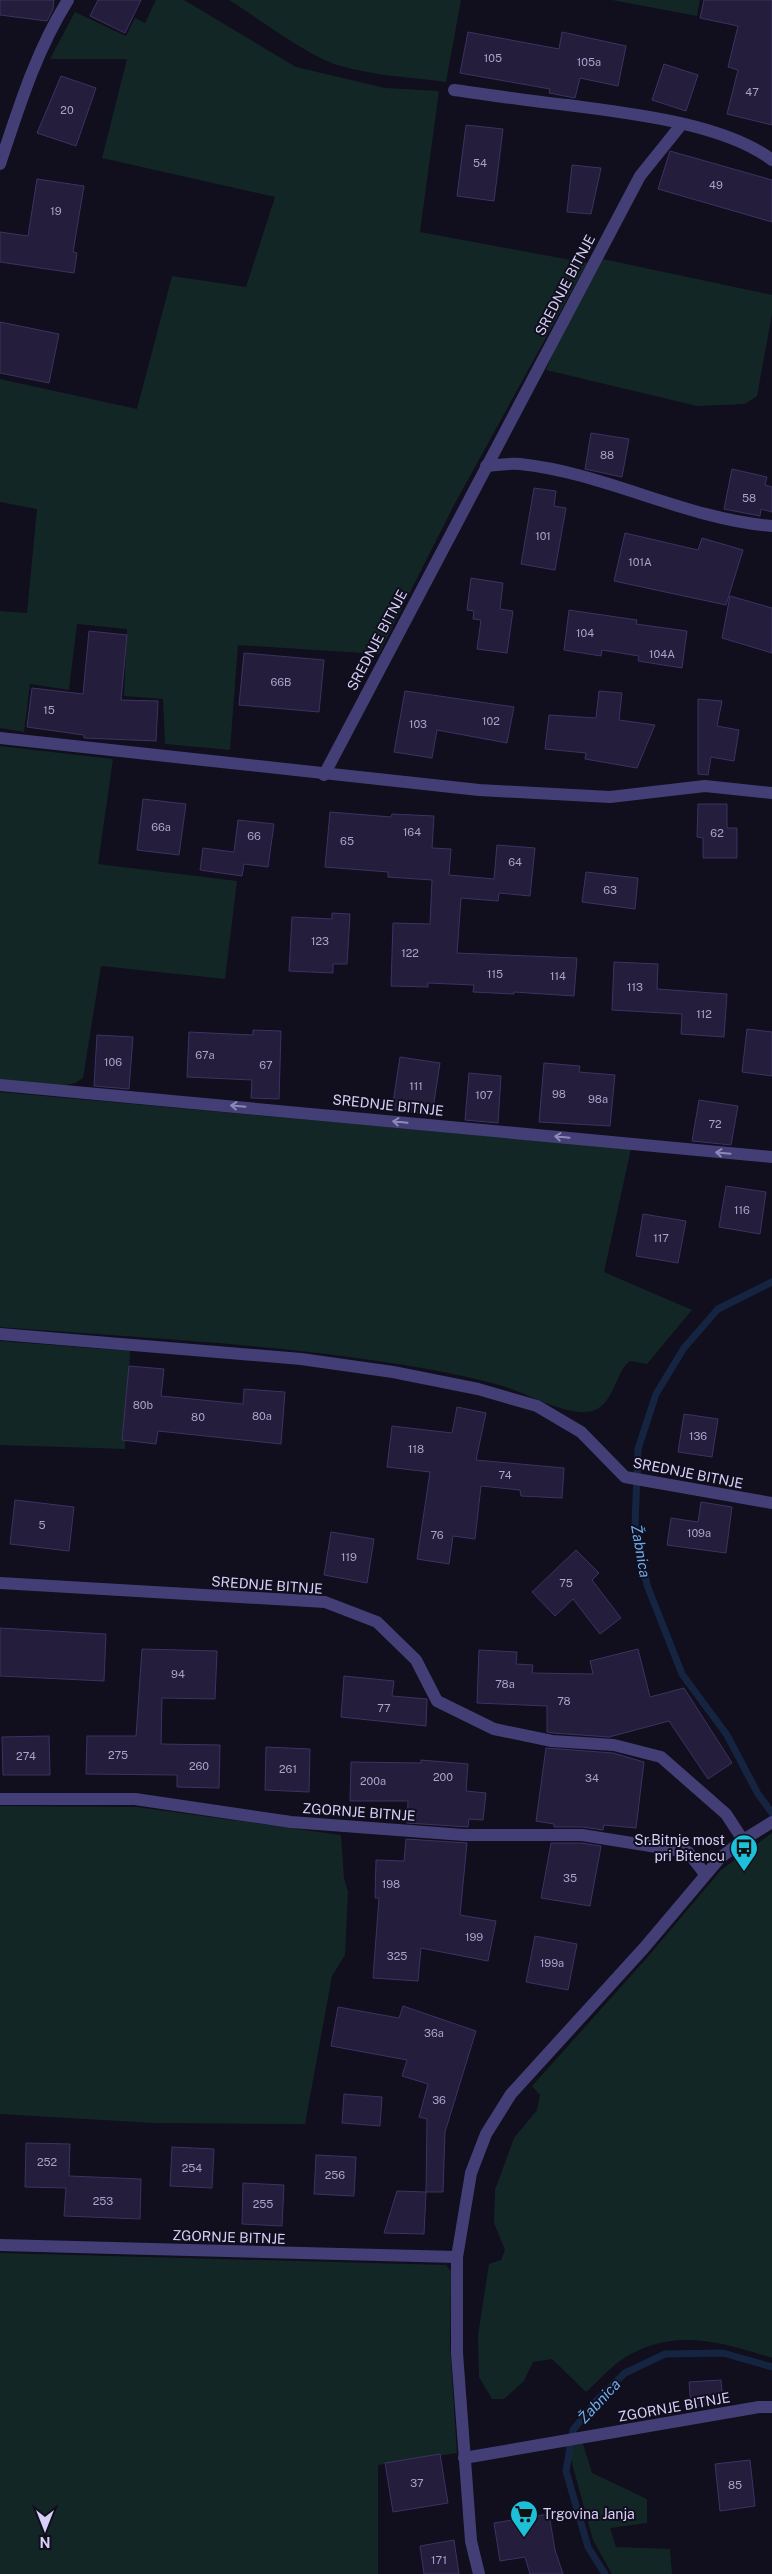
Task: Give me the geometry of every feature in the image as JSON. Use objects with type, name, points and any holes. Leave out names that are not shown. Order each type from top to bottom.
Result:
[{"type":"street","points":[[0,164],[48,31],[68,0]]},
{"type":"street","points":[[454,90],[628,112],[709,131],[756,148],[772,160]]},
{"type":"street","name":"SREDNJE BITNJE","points":[[324,775],[640,176],[681,125]]},
{"type":"street","points":[[486,466],[518,464],[559,471],[738,522],[772,526]]},
{"type":"street","points":[[0,738],[324,775],[479,790],[600,796],[705,786],[772,793]]},
{"type":"street","name":"SREDNJE BITNJE","points":[[0,1085],[772,1157]]},
{"type":"street","name":"SREDNJE BITNJE","points":[[0,1334],[301,1359],[394,1372],[478,1389],[537,1406],[581,1432],[625,1477],[772,1503]]},
{"type":"street","name":"SREDNJE BITNJE","points":[[0,1583],[325,1602],[377,1622],[416,1660],[437,1702],[494,1730],[552,1741],[614,1745],[661,1757],[726,1814],[742,1840]]},
{"type":"street","name":"ZGORNJE BITNJE","points":[[0,1799],[135,1799],[330,1826],[464,1834],[582,1835],[688,1852],[705,1874]]},
{"type":"street","points":[[479,2574],[471,2541],[464,2458],[457,2353],[457,2257],[471,2173],[486,2134],[511,2094],[644,1948],[705,1874],[742,1840],[772,1822]]},
{"type":"street","name":"ZGORNJE BITNJE","points":[[0,2245],[457,2257]]},
{"type":"street","name":"ZGORNJE BITNJE","points":[[464,2458],[759,2407],[772,2407]]},
{"type":"green space","points":[[156,0],[184,0],[296,67],[385,88],[439,91],[420,232],[587,263],[453,507],[379,654],[238,645],[230,750],[165,744],[163,699],[124,696],[127,629],[77,624],[69,690],[30,684],[24,732],[0,728],[0,611],[27,613],[37,509],[0,502],[0,379],[137,409],[172,276],[246,287],[275,197],[102,158],[127,59],[50,59],[75,12],[126,36],[135,18],[145,23]]},
{"type":"green space","points":[[229,0],[461,0],[446,82],[367,72],[328,62],[284,37]]},
{"type":"green space","points":[[612,0],[700,0],[697,16]]},
{"type":"green space","points":[[603,259],[772,295],[772,314],[757,396],[745,404],[697,406],[546,370],[560,337]]},
{"type":"green space","points":[[0,746],[113,759],[98,864],[237,881],[225,979],[101,966],[83,1078],[75,1083],[65,1085],[0,1080]]},
{"type":"green space","points":[[0,1092],[631,1149],[604,1272],[692,1310],[647,1364],[630,1361],[620,1374],[608,1399],[602,1406],[585,1412],[555,1406],[506,1387],[478,1379],[391,1363],[245,1345],[0,1327]]},
{"type":"green space","points":[[0,1341],[130,1351],[125,1449],[0,1445]]},
{"type":"green space","points":[[0,1806],[137,1807],[341,1835],[344,1878],[348,1892],[345,1955],[332,1976],[305,2124],[155,2123],[0,2114]]},
{"type":"green space","points":[[772,1833],[772,2358],[713,2342],[674,2341],[655,2344],[636,2351],[617,2363],[586,2392],[552,2359],[533,2362],[524,2381],[504,2399],[492,2399],[479,2377],[478,2335],[489,2264],[501,2260],[505,2250],[494,2223],[495,2190],[514,2138],[537,2110],[540,2095],[532,2086],[645,1960],[721,1870]]},
{"type":"green space","points":[[0,2253],[446,2265],[451,2271],[450,2346],[457,2453],[378,2465],[378,2574],[0,2574]]},
{"type":"green space","points":[[583,2444],[592,2473],[647,2499],[647,2523],[610,2528],[616,2547],[670,2549],[672,2574],[612,2574],[593,2540],[567,2445]]},
{"type":"building","points":[[0,0],[54,0],[53,9],[47,21],[0,15]]},
{"type":"building","points":[[98,0],[141,0],[125,33],[90,16]]},
{"type":"building","points":[[704,0],[772,0],[772,125],[727,114],[738,70],[728,67],[738,26],[700,18]]},
{"type":"building","points":[[468,32],[559,49],[562,32],[626,46],[618,86],[580,78],[575,98],[549,93],[550,89],[460,73]]},
{"type":"building","points":[[664,64],[698,75],[686,111],[652,100]]},
{"type":"building","points":[[61,76],[96,88],[76,146],[37,133]]},
{"type":"building","points":[[466,125],[503,129],[494,201],[457,196]]},
{"type":"building","points":[[670,151],[772,180],[772,222],[658,189]]},
{"type":"building","points":[[572,165],[601,168],[591,214],[567,212]]},
{"type":"building","points":[[37,179],[84,186],[73,252],[77,253],[74,273],[0,262],[0,232],[28,236]]},
{"type":"building","points":[[0,322],[59,334],[49,383],[0,373]]},
{"type":"building","points":[[591,433],[629,439],[622,477],[585,469]]},
{"type":"building","points":[[732,469],[767,477],[765,485],[772,487],[772,512],[761,509],[760,516],[724,509]]},
{"type":"building","points":[[534,488],[556,491],[554,506],[566,508],[555,570],[521,564]]},
{"type":"building","points":[[625,533],[698,550],[702,538],[743,550],[726,605],[614,581]]},
{"type":"building","points":[[471,578],[503,583],[500,609],[513,611],[507,653],[477,649],[481,620],[473,619],[474,611],[467,610]]},
{"type":"building","points":[[730,596],[772,608],[772,653],[722,638]]},
{"type":"building","points":[[569,610],[637,620],[636,624],[687,631],[682,668],[638,661],[639,656],[602,650],[601,656],[564,650]]},
{"type":"building","points":[[89,631],[127,635],[121,700],[158,701],[156,741],[84,738],[84,735],[27,727],[32,688],[83,694]]},
{"type":"building","points":[[244,653],[324,660],[319,712],[239,705]]},
{"type":"building","points":[[405,691],[514,707],[507,743],[437,730],[432,758],[394,752]]},
{"type":"building","points":[[599,691],[622,693],[619,720],[655,725],[637,768],[585,759],[586,753],[545,749],[549,715],[596,718]]},
{"type":"building","points":[[698,699],[722,701],[717,726],[739,730],[734,761],[711,757],[708,775],[698,774]]},
{"type":"building","points":[[143,799],[186,804],[179,855],[137,850]]},
{"type":"building","points":[[698,804],[727,804],[727,828],[737,828],[737,858],[703,858],[703,838],[697,837]]},
{"type":"building","points":[[330,812],[391,817],[392,814],[434,816],[432,848],[451,849],[449,875],[494,879],[497,845],[535,848],[530,896],[499,893],[498,901],[461,898],[457,953],[577,958],[574,996],[514,992],[514,994],[473,992],[474,985],[428,983],[428,987],[391,986],[393,923],[430,924],[432,880],[388,877],[388,872],[325,867]]},
{"type":"building","points":[[238,820],[274,824],[268,867],[244,864],[242,876],[200,870],[203,848],[234,852]]},
{"type":"building","points":[[586,872],[638,878],[635,909],[582,902]]},
{"type":"building","points":[[332,913],[350,914],[347,964],[333,964],[333,973],[289,971],[292,917],[332,919]]},
{"type":"building","points":[[614,962],[658,964],[657,989],[727,994],[724,1037],[681,1034],[682,1014],[612,1010]]},
{"type":"building","points":[[747,1029],[772,1032],[772,1076],[742,1072]]},
{"type":"building","points":[[253,1030],[281,1031],[279,1099],[251,1098],[252,1080],[187,1077],[189,1032],[253,1035]]},
{"type":"building","points":[[97,1035],[133,1037],[129,1089],[94,1086]]},
{"type":"building","points":[[400,1057],[440,1063],[432,1115],[392,1109]]},
{"type":"building","points":[[544,1063],[580,1066],[579,1072],[615,1075],[610,1126],[539,1122]]},
{"type":"building","points":[[469,1073],[501,1076],[498,1123],[465,1120]]},
{"type":"building","points":[[699,1100],[738,1106],[731,1145],[692,1141]]},
{"type":"building","points":[[726,1186],[766,1192],[760,1234],[719,1227]]},
{"type":"building","points":[[643,1214],[686,1221],[678,1263],[636,1256]]},
{"type":"building","points":[[129,1366],[164,1369],[161,1396],[243,1404],[244,1389],[285,1392],[281,1444],[158,1431],[156,1444],[122,1440]]},
{"type":"building","points":[[457,1407],[486,1413],[476,1460],[564,1468],[562,1498],[521,1496],[520,1490],[481,1486],[475,1539],[453,1536],[449,1564],[417,1559],[430,1472],[387,1467],[392,1426],[452,1433]]},
{"type":"building","points":[[684,1414],[718,1419],[712,1457],[678,1452]]},
{"type":"building","points":[[15,1500],[74,1507],[69,1551],[10,1544]]},
{"type":"building","points":[[701,1502],[732,1507],[726,1553],[667,1545],[671,1518],[698,1522]]},
{"type":"building","points":[[331,1532],[374,1539],[367,1583],[324,1575]]},
{"type":"building","points":[[576,1550],[599,1573],[592,1580],[621,1618],[600,1634],[573,1599],[555,1616],[532,1592]]},
{"type":"building","points":[[0,1628],[106,1634],[104,1681],[0,1676]]},
{"type":"building","points":[[142,1649],[217,1651],[215,1699],[162,1698],[161,1744],[220,1745],[219,1788],[177,1787],[177,1775],[86,1774],[87,1736],[136,1736]]},
{"type":"building","points":[[638,1649],[650,1697],[684,1688],[732,1763],[708,1779],[669,1721],[609,1737],[553,1733],[547,1732],[547,1706],[477,1703],[479,1650],[517,1652],[516,1664],[533,1665],[532,1673],[593,1674],[590,1661]]},
{"type":"building","points":[[344,1676],[394,1681],[392,1696],[427,1699],[426,1726],[341,1717]]},
{"type":"building","points":[[49,1736],[50,1775],[3,1775],[2,1737]]},
{"type":"building","points":[[266,1747],[310,1749],[309,1792],[265,1790]]},
{"type":"building","points":[[546,1748],[613,1753],[644,1762],[636,1828],[604,1825],[603,1830],[582,1827],[554,1827],[554,1824],[536,1821]]},
{"type":"building","points":[[421,1760],[468,1764],[466,1791],[486,1793],[483,1820],[469,1819],[468,1827],[407,1823],[408,1801],[350,1801],[351,1762],[421,1763]]},
{"type":"building","points":[[406,1839],[467,1843],[460,1915],[496,1921],[488,1961],[421,1948],[418,1981],[373,1978],[379,1898],[375,1898],[376,1860],[404,1861]]},
{"type":"building","points":[[551,1843],[581,1843],[601,1846],[590,1906],[541,1898]]},
{"type":"building","points":[[535,1936],[577,1944],[568,1990],[526,1982]]},
{"type":"building","points":[[403,2006],[476,2031],[445,2132],[443,2192],[426,2192],[427,2119],[419,2117],[428,2084],[402,2076],[407,2060],[331,2046],[338,2007],[399,2018]]},
{"type":"building","points":[[344,2094],[382,2097],[380,2126],[342,2123]]},
{"type":"building","points":[[26,2143],[70,2144],[69,2176],[141,2179],[140,2219],[64,2216],[66,2188],[25,2187]]},
{"type":"building","points":[[172,2147],[214,2149],[212,2188],[170,2186]]},
{"type":"building","points":[[316,2155],[356,2157],[354,2196],[314,2194]]},
{"type":"building","points":[[243,2183],[284,2185],[282,2226],[242,2224]]},
{"type":"building","points":[[397,2191],[426,2192],[424,2234],[384,2233]]},
{"type":"building","points":[[721,2380],[723,2403],[691,2406],[689,2382]]},
{"type":"building","points":[[440,2454],[448,2503],[393,2512],[385,2463]]},
{"type":"building","points":[[750,2460],[755,2506],[720,2511],[715,2464]]},
{"type":"building","name":"Trgovina Janja","points":[[549,2514],[555,2550],[563,2574],[530,2574],[525,2557],[500,2561],[494,2523]]},
{"type":"building","points":[[454,2540],[459,2574],[424,2574],[420,2546]]},
{"type":"waterway","name":"Žabnica","points":[[772,1282],[718,1309],[684,1348],[656,1394],[638,1449],[635,1525],[647,1585],[682,1674],[727,1735],[758,1794],[772,1813]]},
{"type":"waterway","name":"Žabnica","points":[[605,2574],[588,2547],[566,2471],[573,2430],[597,2400],[625,2373],[665,2354],[723,2353],[772,2367]]},
{"type":"place","name":"Sr.Bitnje most pri Bitencu","points":[[744,1872]]},
{"type":"place","name":"Trgovina Janja","points":[[524,2538]]}]
